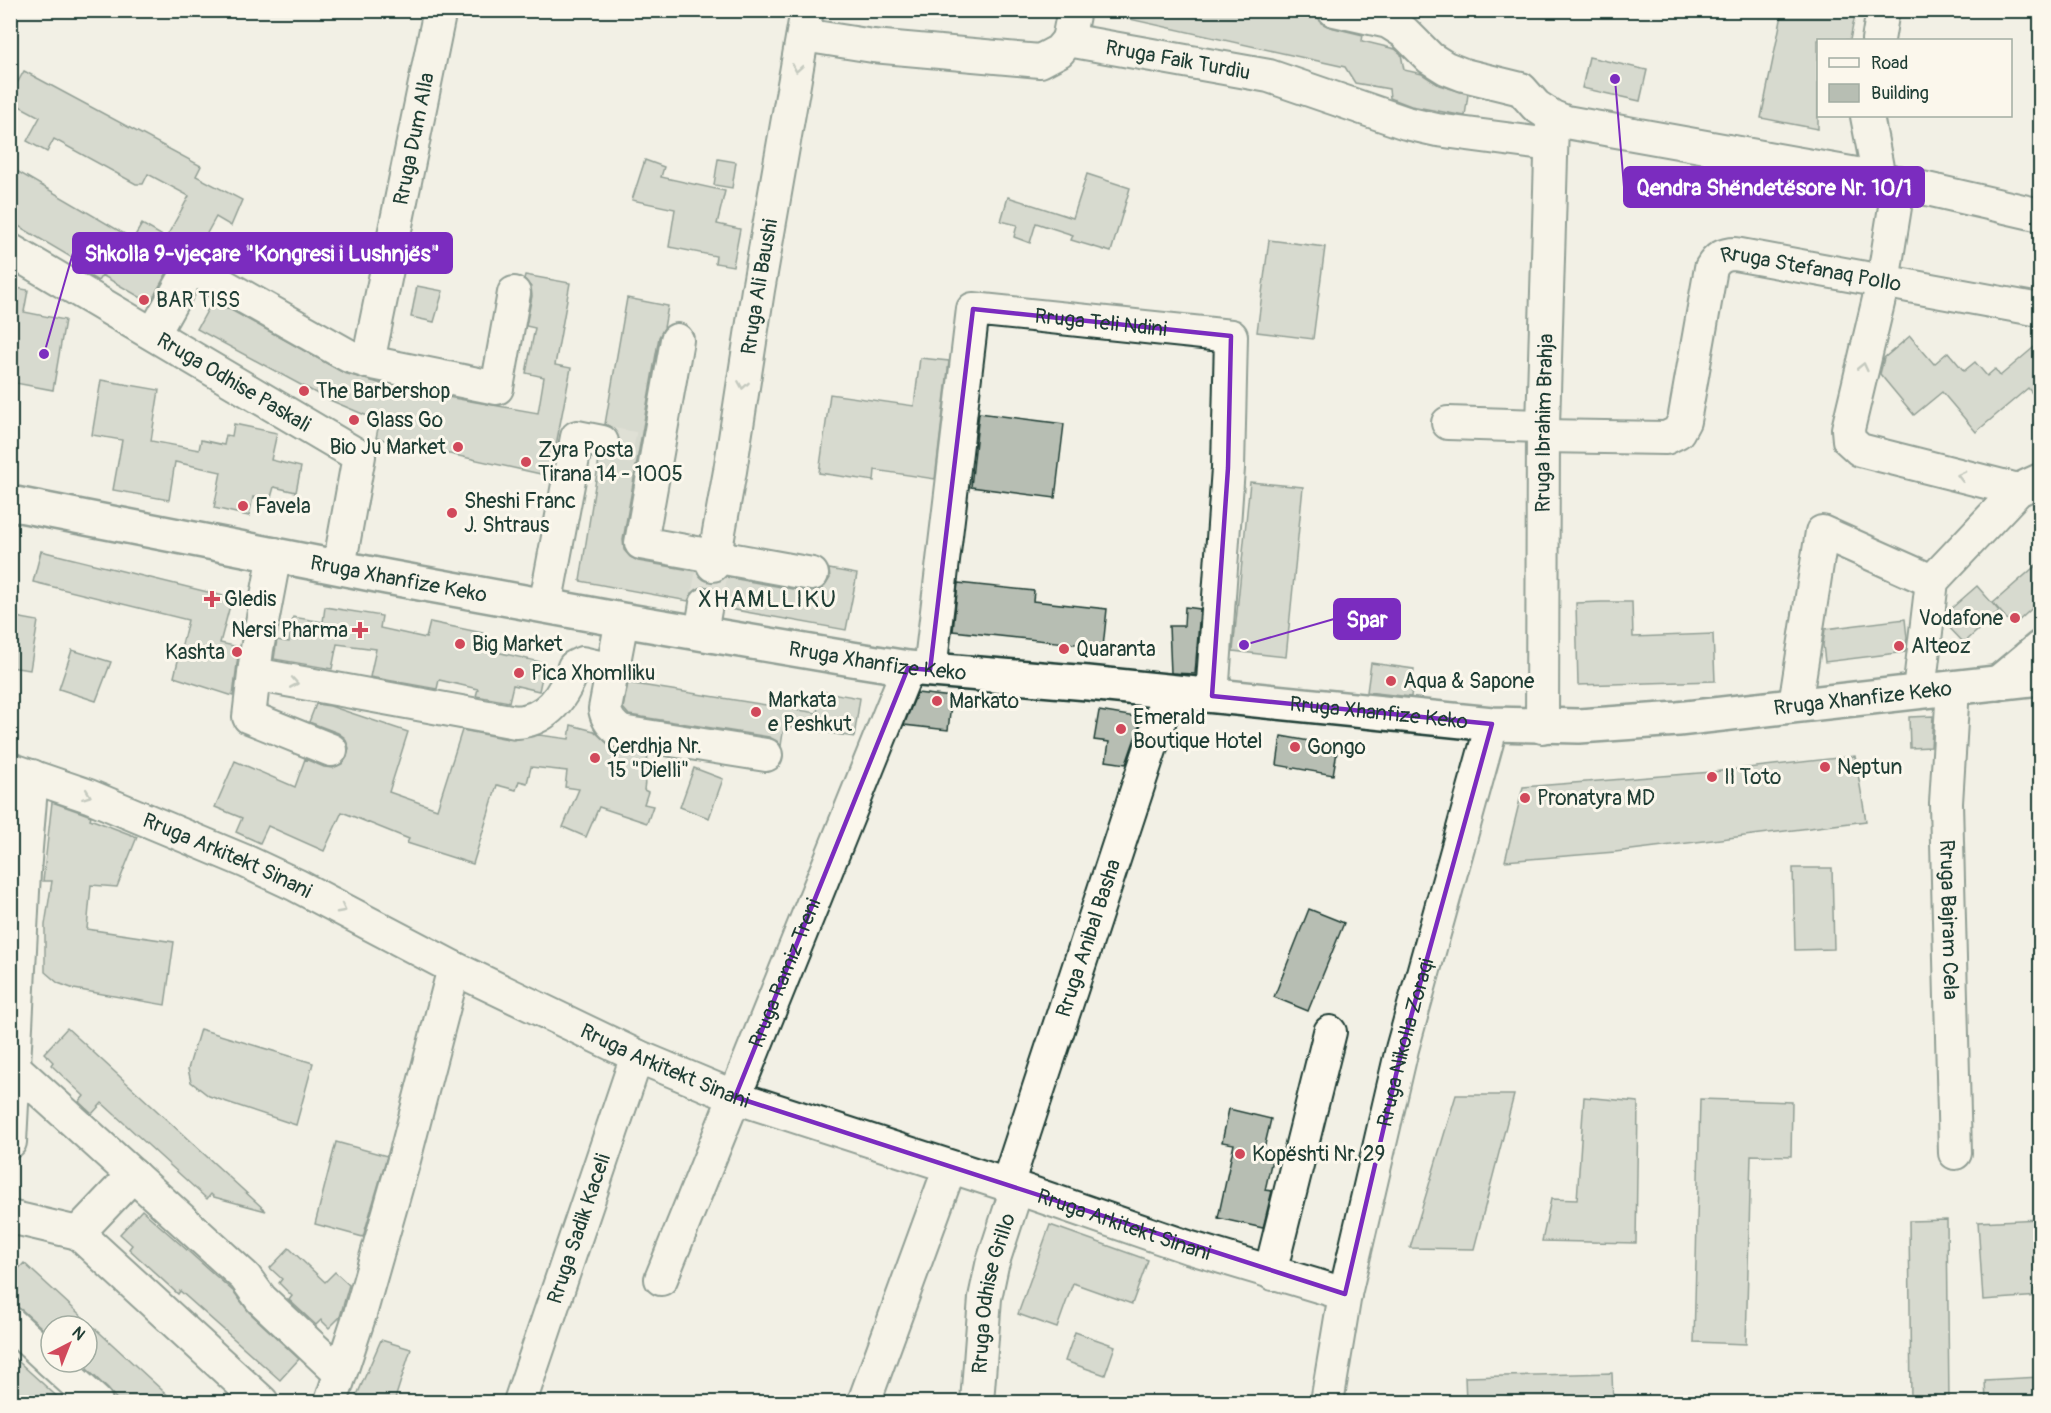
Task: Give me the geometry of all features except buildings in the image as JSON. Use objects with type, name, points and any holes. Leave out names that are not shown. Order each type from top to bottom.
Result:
[{"type":"main road","name":"Rruga Xhanfize Keko","points":[[10,503],[622,620],[703,619],[919,668],[1492,724],[1542,727],[1678,719],[2040,678]]},
{"type":"main road","points":[[1998,683],[2040,648]]},
{"type":"street","name":"Rruga Dum Alla","points":[[368,362],[440,10]]},
{"type":"street","points":[[1334,10],[1388,22],[1404,32],[1430,58],[1446,68],[1464,75],[1521,88],[1552,131]]},
{"type":"street","points":[[1878,39],[1883,10]]},
{"type":"street","name":"Rruga Faik Turdiu","points":[[805,23],[873,46],[1040,61],[1059,51],[1071,25],[1269,76],[1406,123],[1427,128],[1552,131],[1566,122],[1889,180],[2040,215]]},
{"type":"street","name":"Rruga Ali Baushi","points":[[714,560],[805,23]]},
{"type":"street","points":[[1867,117],[1889,180],[1883,282],[1848,429],[1849,441],[1860,450],[2029,485]]},
{"type":"street","name":"Rruga Ibrahim Brahja","points":[[1542,727],[1543,431],[1552,131]]},
{"type":"street","name":"Rruga Odhise Paskali","points":[[10,250],[359,456],[339,567]]},
{"type":"street","name":"Rruga Stefanaq Pollo","points":[[1543,431],[1666,438],[1678,432],[1684,421],[1711,268],[1720,256],[1735,254],[2040,310]]},
{"type":"street","points":[[154,333],[190,267],[331,347],[368,362],[497,388],[514,293]]},
{"type":"street","name":"Rruga Teli Ndini","points":[[919,668],[973,309],[1231,336],[1228,468],[1212,696]]},
{"type":"street","points":[[677,340],[650,451],[641,543],[714,560],[812,574]]},
{"type":"street","points":[[1448,423],[1543,431]]},
{"type":"street","points":[[545,606],[589,440]]},
{"type":"street","points":[[1919,691],[1932,580],[2029,485]]},
{"type":"street","points":[[1795,705],[1822,532],[1932,580]]},
{"type":"street","points":[[275,554],[257,649],[249,717],[331,750]]},
{"type":"street","points":[[622,620],[605,709],[607,718],[621,732],[766,755]]},
{"type":"street","points":[[254,674],[435,708],[516,722],[529,722],[541,717],[549,710],[570,679],[574,667],[582,663],[613,670]]},
{"type":"street","name":"Rruga Ramiz Treni","points":[[661,1279],[735,1098],[919,668]]},
{"type":"street","name":"Rruga Bajram Cela","points":[[1953,687],[1946,803],[1955,1153]]},
{"type":"street","name":"Rruga Anibal Basha","points":[[1012,1187],[1169,692]]},
{"type":"street","name":"Rruga Nikolla Zoraqi","points":[[1327,1402],[1346,1294],[1402,1049],[1492,724]]},
{"type":"street","points":[[10,1142],[24,872],[21,772]]},
{"type":"street","name":"Rruga Arkitekt Sinani","points":[[21,772],[100,800],[247,862],[296,885],[454,968],[637,1056],[735,1098],[1012,1187],[1167,1240],[1273,1274],[1346,1294]]},
{"type":"street","points":[[332,1402],[404,1160],[454,968]]},
{"type":"street","points":[[1273,1274],[1273,1261],[1330,1032]]},
{"type":"street","name":"Rruga Sadik Kaceli","points":[[520,1402],[637,1056]]},
{"type":"street","points":[[15,1068],[245,1277],[261,1299],[340,1373]]},
{"type":"street","points":[[864,1402],[950,1167]]},
{"type":"street","points":[[78,1233],[132,1174]]},
{"type":"street","name":"Rruga Odhise Grillo","points":[[977,1402],[986,1298],[1012,1187]]},
{"type":"street","points":[[10,1216],[78,1233],[262,1402]]},
{"type":"street","points":[[10,1323],[39,1349]]},
{"type":"street","points":[[66,1374],[96,1402]]},
{"type":"highlighted area","points":[[973,309],[1231,336],[1228,468],[1212,696],[1492,724],[1402,1049],[1345,1294],[735,1097],[908,668],[930,670]]},
{"type":"tunnel","points":[[602,442],[644,450]]},
{"type":"tunnel","points":[[706,604],[713,565]]},
{"type":"place","name":"Qendra Shëndetësore Nr. 10/1","points":[[1615,79]]},
{"type":"place","name":"BAR TISS","points":[[144,300]]},
{"type":"place","name":"Shkolla 9-vjeçare \"Kongresi i Lushnjës\"","points":[[44,354]]},
{"type":"place","name":"The Barbershop","points":[[304,391]]},
{"type":"place","name":"Glass Go","points":[[354,420]]},
{"type":"place","name":"Bio Ju Market","points":[[458,447]]},
{"type":"place","name":"Zyra Posta Tirana 14 - 1005","points":[[526,462]]},
{"type":"place","name":"Favela","points":[[243,506]]},
{"type":"place","name":"Sheshi Franc J. Shtraus","points":[[452,513]]},
{"type":"place","name":"Gledis","points":[[212,599]]},
{"type":"place","name":"Vodafone","points":[[2015,618]]},
{"type":"place","name":"Nersi Pharma","points":[[360,630]]},
{"type":"place","name":"Big Market","points":[[460,644]]},
{"type":"place","name":"Spar","points":[[1244,645]]},
{"type":"place","name":"Alteoz","points":[[1899,646]]},
{"type":"place","name":"Quaranta","points":[[1064,649]]},
{"type":"place","name":"Kashta","points":[[237,652]]},
{"type":"place","name":"Pica Xhomlliku","points":[[519,673]]},
{"type":"place","name":"Aqua & Sapone","points":[[1391,681]]},
{"type":"place","name":"Markato","points":[[937,701]]},
{"type":"place","name":"Markata e Peshkut","points":[[756,712]]},
{"type":"place","name":"Emerald Boutique Hotel","points":[[1121,729]]},
{"type":"place","name":"Gongo","points":[[1295,747]]},
{"type":"place","name":"Çerdhja Nr. 15 \"Dielli\"","points":[[595,758]]},
{"type":"place","name":"Neptun","points":[[1825,767]]},
{"type":"place","name":"Il Toto","points":[[1712,777]]},
{"type":"place","name":"Pronatyra MD","points":[[1525,798]]},
{"type":"place","name":"Kopështi Nr. 29","points":[[1240,1154]]},
{"type":"district","name":"XHAMLLIKU","points":[[768,599]]}]
